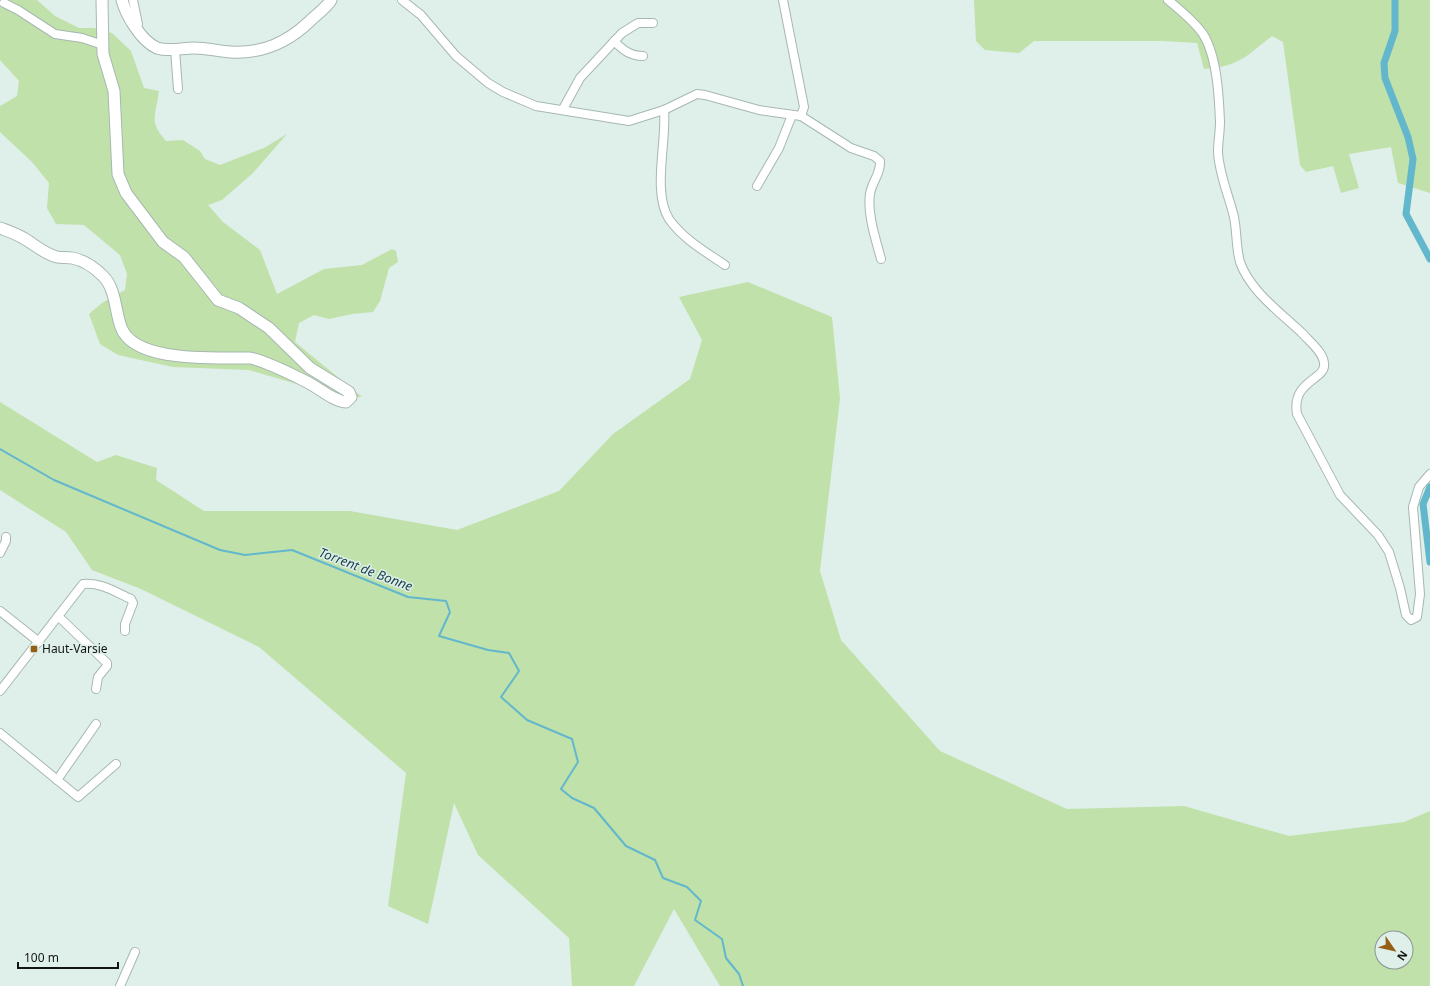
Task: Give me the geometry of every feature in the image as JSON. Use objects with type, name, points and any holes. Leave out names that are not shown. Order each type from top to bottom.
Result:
[{"type":"street","points":[[0,228],[23,238],[48,253],[57,257],[73,258],[81,261],[98,272],[109,285],[121,328],[127,337],[144,348],[154,352],[179,357],[250,358],[261,360],[339,400],[346,402],[351,397],[349,392],[301,361],[269,328],[239,308],[218,300],[184,257],[163,242],[126,192],[118,174],[114,91],[103,54],[102,0]]},
{"type":"street","points":[[122,0],[126,14],[150,43],[157,48],[175,50],[199,49],[240,53],[274,47],[296,34],[326,2]]},
{"type":"street","points":[[133,0],[138,24],[137,28]]},
{"type":"street","points":[[402,0],[421,15],[456,56],[488,83],[525,103],[551,109],[563,109],[629,121],[664,110],[697,94],[720,98],[759,110],[800,116],[842,143],[874,156],[880,161],[881,169],[870,194],[872,227],[881,259]]},
{"type":"street","points":[[783,0],[804,106],[800,116]]},
{"type":"street","points":[[1168,0],[1202,34],[1211,56],[1217,81],[1220,123],[1218,153],[1234,218],[1240,260],[1245,273],[1265,297],[1312,344],[1324,361],[1323,369],[1320,374],[1302,387],[1299,392],[1296,406],[1297,414],[1340,495],[1378,535],[1389,552],[1400,588],[1406,615],[1412,620],[1417,617],[1420,594],[1414,499],[1419,487],[1430,474]]},
{"type":"street","points":[[4,3],[18,10],[55,34],[82,38],[103,45]]},
{"type":"street","points":[[563,109],[580,78],[622,33],[638,23],[653,23]]},
{"type":"street","points":[[614,41],[624,51],[634,56],[643,56]]},
{"type":"street","points":[[175,50],[178,89]]},
{"type":"street","points":[[664,110],[662,175],[664,207],[669,218],[692,243],[725,265]]},
{"type":"street","points":[[757,186],[779,148],[792,115]]},
{"type":"street","points":[[0,553],[6,541],[6,537]]},
{"type":"street","points":[[0,691],[83,584],[92,583],[103,586],[131,599],[133,603],[125,624],[125,631]]},
{"type":"street","points":[[0,612],[39,642]]},
{"type":"street","points":[[58,616],[106,663],[107,666],[98,677],[96,689]]},
{"type":"street","points":[[57,780],[96,724]]},
{"type":"street","points":[[0,733],[78,797],[116,764]]},
{"type":"street","points":[[120,986],[135,952]]},
{"type":"green space","points":[[0,0],[37,0],[55,16],[79,28],[94,28],[112,33],[131,51],[144,88],[159,91],[155,113],[155,123],[160,134],[166,141],[183,140],[200,151],[205,159],[220,165],[264,148],[287,134],[253,173],[222,200],[208,205],[223,222],[260,250],[277,294],[324,269],[362,265],[392,249],[396,251],[398,262],[389,268],[380,301],[373,312],[352,314],[329,319],[314,315],[299,323],[295,342],[362,397],[342,397],[249,370],[173,367],[118,355],[100,344],[89,314],[102,303],[125,290],[127,274],[120,255],[84,225],[56,224],[47,208],[49,183],[32,162],[0,132],[0,106],[17,96],[19,81],[0,60]]},
{"type":"green space","points":[[974,0],[1430,0],[1430,193],[1398,183],[1391,147],[1349,154],[1359,188],[1341,193],[1333,166],[1306,172],[1300,165],[1283,42],[1272,36],[1248,55],[1234,63],[1216,68],[1204,69],[1197,43],[1163,41],[1034,41],[1019,53],[985,50],[976,41]]},
{"type":"green space","points":[[748,282],[832,317],[840,398],[820,571],[841,640],[940,751],[1067,809],[1184,806],[1289,836],[1404,822],[1430,811],[1430,986],[720,986],[674,909],[634,986],[572,986],[569,938],[478,855],[454,803],[428,924],[388,906],[406,773],[259,647],[141,589],[92,570],[66,532],[0,490],[0,402],[97,462],[116,455],[157,468],[156,480],[204,511],[350,511],[457,530],[559,491],[613,434],[690,379],[702,340],[679,297]]},
{"type":"waterway","points":[[1395,0],[1395,31],[1384,63],[1385,78],[1408,137],[1413,159],[1406,214],[1430,259]]},
{"type":"waterway","name":"Torrent de Bonne","points":[[0,449],[54,480],[220,550],[245,555],[292,550],[408,597],[446,601],[450,612],[439,636],[488,650],[509,653],[519,671],[501,697],[527,720],[572,739],[578,762],[561,789],[572,798],[594,808],[626,846],[655,860],[663,878],[687,887],[701,901],[695,920],[722,939],[726,958],[739,974],[743,986]]},
{"type":"waterway","points":[[1430,487],[1423,504],[1430,562]]},
{"type":"place","name":"Haut-Varsie","points":[[34,649]]}]
